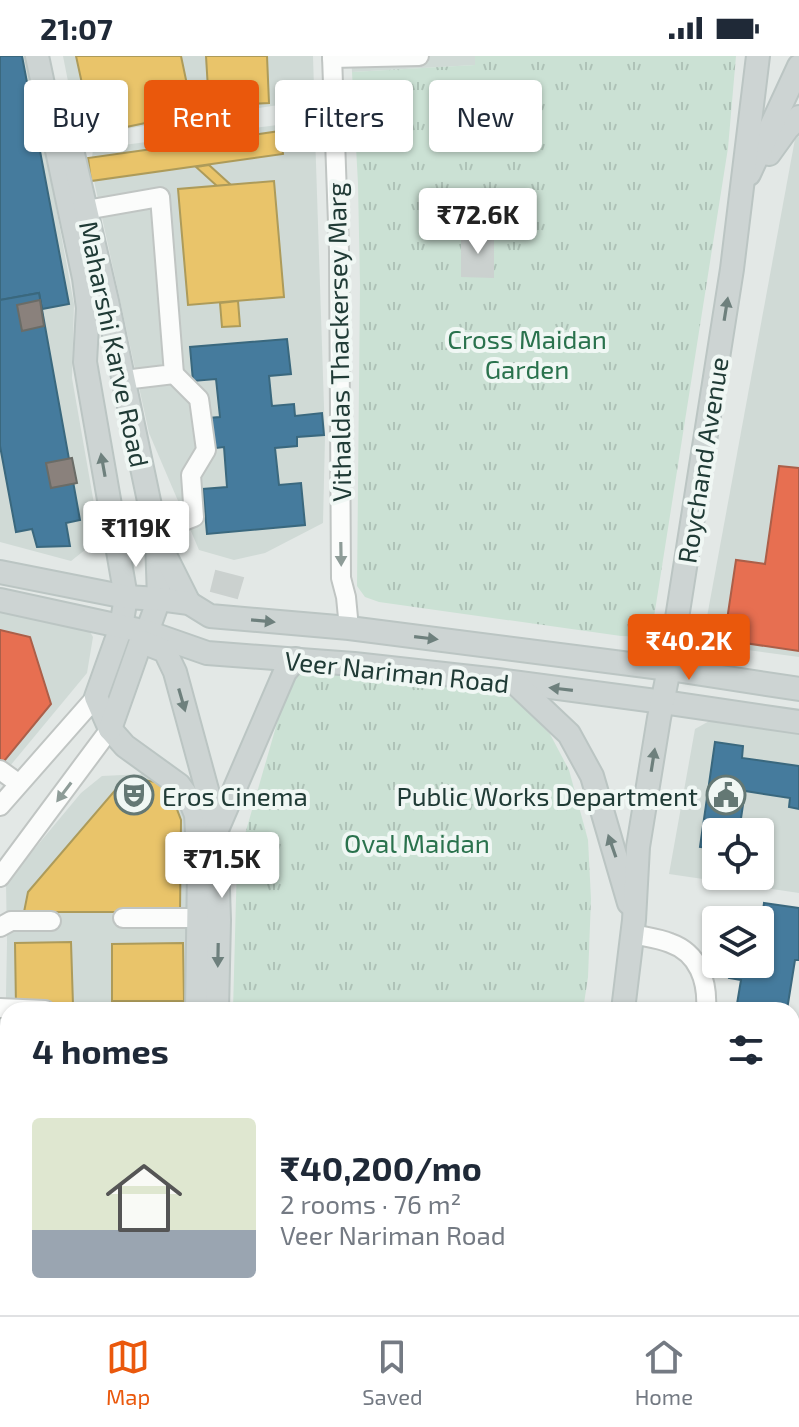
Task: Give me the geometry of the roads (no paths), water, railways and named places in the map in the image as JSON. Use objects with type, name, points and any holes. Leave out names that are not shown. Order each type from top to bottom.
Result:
[{"type":"main road","name":"Maharshi Karve Road","points":[[37,56],[84,278],[88,308],[85,362],[126,597],[121,627],[96,697]]},
{"type":"main road","name":"Maharshi Karve Road","points":[[52,56],[157,535],[159,599],[110,729]]},
{"type":"main road","name":"Roychand Avenue","points":[[624,1002],[634,927],[638,847],[732,269],[758,56]]},
{"type":"main road","points":[[741,189],[799,66]]},
{"type":"main road","points":[[741,189],[799,117]]},
{"type":"main road","points":[[157,535],[189,603]]},
{"type":"main road","name":"Veer Nariman Road","points":[[0,572],[126,597],[189,603],[210,616],[349,628],[799,689]]},
{"type":"main road","name":"Veer Nariman Road","points":[[0,600],[121,627],[144,637],[207,653],[296,659],[515,683],[799,722]]},
{"type":"main road","points":[[144,637],[165,651],[175,672],[209,797],[216,833],[217,1002]]},
{"type":"main road","points":[[216,833],[285,672],[296,659]]},
{"type":"main road","points":[[515,683],[569,734],[592,776],[634,927]]},
{"type":"main road","points":[[96,697],[110,729],[125,746],[179,785],[196,815],[199,870],[197,1002]]},
{"type":"street","points":[[332,57],[419,56]]},
{"type":"street","name":"Vithaldas Thackersey Marg","points":[[332,57],[339,251],[341,578],[349,628]]},
{"type":"street","points":[[86,210],[160,197],[174,374],[199,399],[206,450],[191,475],[194,517],[157,535]]},
{"type":"street","points":[[124,380],[174,374]]},
{"type":"street","points":[[0,770],[7,792],[96,697]]},
{"type":"street","points":[[0,877],[110,729]]},
{"type":"street","points":[[123,918],[199,918]]},
{"type":"street","points":[[0,927],[11,921],[51,921]]},
{"type":"street","points":[[634,927],[688,954],[704,976],[706,1002]]},
{"type":"place","name":"Eros Cinema","points":[[134,795]]},
{"type":"place","name":"Public Works Department","points":[[726,795]]},
{"type":"park label","name":"Cross Maidan Garden","points":[[527,353]]},
{"type":"park label","name":"Oval Maidan","points":[[417,842]]}]
